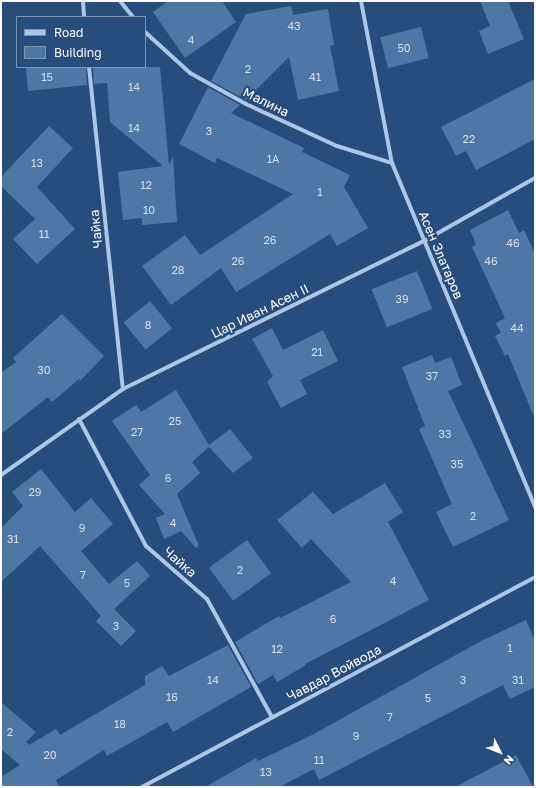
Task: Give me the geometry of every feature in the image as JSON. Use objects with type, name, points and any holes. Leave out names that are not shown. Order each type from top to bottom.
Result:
[{"type":"street","points":[[83,1],[84,16]]},
{"type":"street","points":[[120,1],[132,16]]},
{"type":"street","name":"Асен Златаров","points":[[361,1],[392,164],[535,507]]},
{"type":"street","name":"Малина","points":[[146,33],[190,73],[246,104],[337,146],[392,164]]},
{"type":"street","name":"Чайка","points":[[89,68],[123,389]]},
{"type":"street","name":"Цар Иван Асен II","points":[[1,475],[123,389],[424,242],[535,178]]},
{"type":"street","name":"Чайка","points":[[79,419],[146,546],[207,599],[272,717]]},
{"type":"street","name":"Чавдар Войвода","points":[[142,787],[535,577]]},
{"type":"building","points":[[168,1],[222,1],[236,22],[185,58],[153,12]]},
{"type":"building","points":[[480,1],[508,1],[524,39],[488,54],[479,31],[490,26]]},
{"type":"building","points":[[291,6],[293,15],[328,9],[334,45],[330,46],[339,91],[298,100],[289,57],[246,100],[211,81],[246,14]]},
{"type":"building","points":[[421,27],[429,58],[388,68],[380,37]]},
{"type":"building","points":[[160,67],[169,165],[173,156],[177,222],[142,225],[142,218],[123,220],[118,172],[163,166],[110,122],[107,83],[94,84],[93,68]]},
{"type":"building","points":[[26,68],[86,68],[87,85],[28,91]]},
{"type":"building","points":[[535,79],[535,139],[476,170],[466,151],[456,156],[441,127]]},
{"type":"building","points":[[208,87],[240,105],[231,113],[304,148],[302,152],[350,175],[344,187],[368,228],[337,246],[330,234],[236,292],[221,268],[171,305],[142,266],[185,235],[200,255],[293,194],[217,158],[215,163],[179,144]]},
{"type":"building","points":[[49,126],[73,148],[37,187],[75,229],[37,264],[13,239],[35,219],[1,186],[1,177]]},
{"type":"building","points":[[508,210],[519,233],[524,230],[535,254],[535,419],[508,354],[505,356],[495,336],[501,333],[496,323],[505,318],[472,247],[476,245],[470,230]]},
{"type":"building","points":[[417,271],[432,309],[387,327],[372,289]]},
{"type":"building","points":[[150,301],[172,328],[146,350],[124,322]]},
{"type":"building","points":[[62,314],[104,356],[80,381],[79,379],[52,402],[48,397],[1,434],[1,373],[16,362],[13,358]]},
{"type":"building","points":[[272,328],[283,350],[323,330],[338,361],[300,380],[307,394],[281,408],[267,382],[273,376],[252,339]]},
{"type":"building","points":[[432,355],[435,363],[451,357],[462,385],[448,391],[509,520],[453,547],[436,512],[452,504],[419,429],[425,426],[402,367]]},
{"type":"building","points":[[176,390],[209,445],[230,429],[253,458],[233,473],[209,447],[192,462],[200,473],[177,494],[199,546],[196,548],[181,531],[164,539],[156,518],[165,514],[139,485],[150,475],[112,421],[136,405],[141,412]]},
{"type":"building","points":[[41,469],[75,512],[91,498],[113,524],[81,551],[109,584],[137,561],[150,576],[114,609],[136,631],[121,646],[96,621],[101,616],[40,546],[1,582],[1,528],[23,506],[12,492]]},
{"type":"building","points":[[385,483],[403,512],[388,522],[429,600],[305,664],[306,665],[277,682],[273,675],[258,684],[235,642],[279,616],[280,618],[351,582],[311,539],[302,548],[277,520],[313,492],[333,514]]},
{"type":"building","points":[[247,540],[271,573],[233,601],[209,568]]},
{"type":"building","points":[[526,620],[535,641],[535,687],[510,699],[503,685],[319,780],[314,769],[279,787],[205,787],[256,758],[258,761],[312,735],[481,641]]},
{"type":"building","points":[[228,645],[251,687],[173,732],[167,722],[107,756],[104,750],[56,780],[59,787],[1,787],[1,777],[20,765],[1,749],[1,702],[36,732],[26,742],[29,745],[56,729],[60,735],[145,685],[145,676],[162,666],[169,676]]},
{"type":"building","points":[[516,755],[533,787],[455,787]]}]
